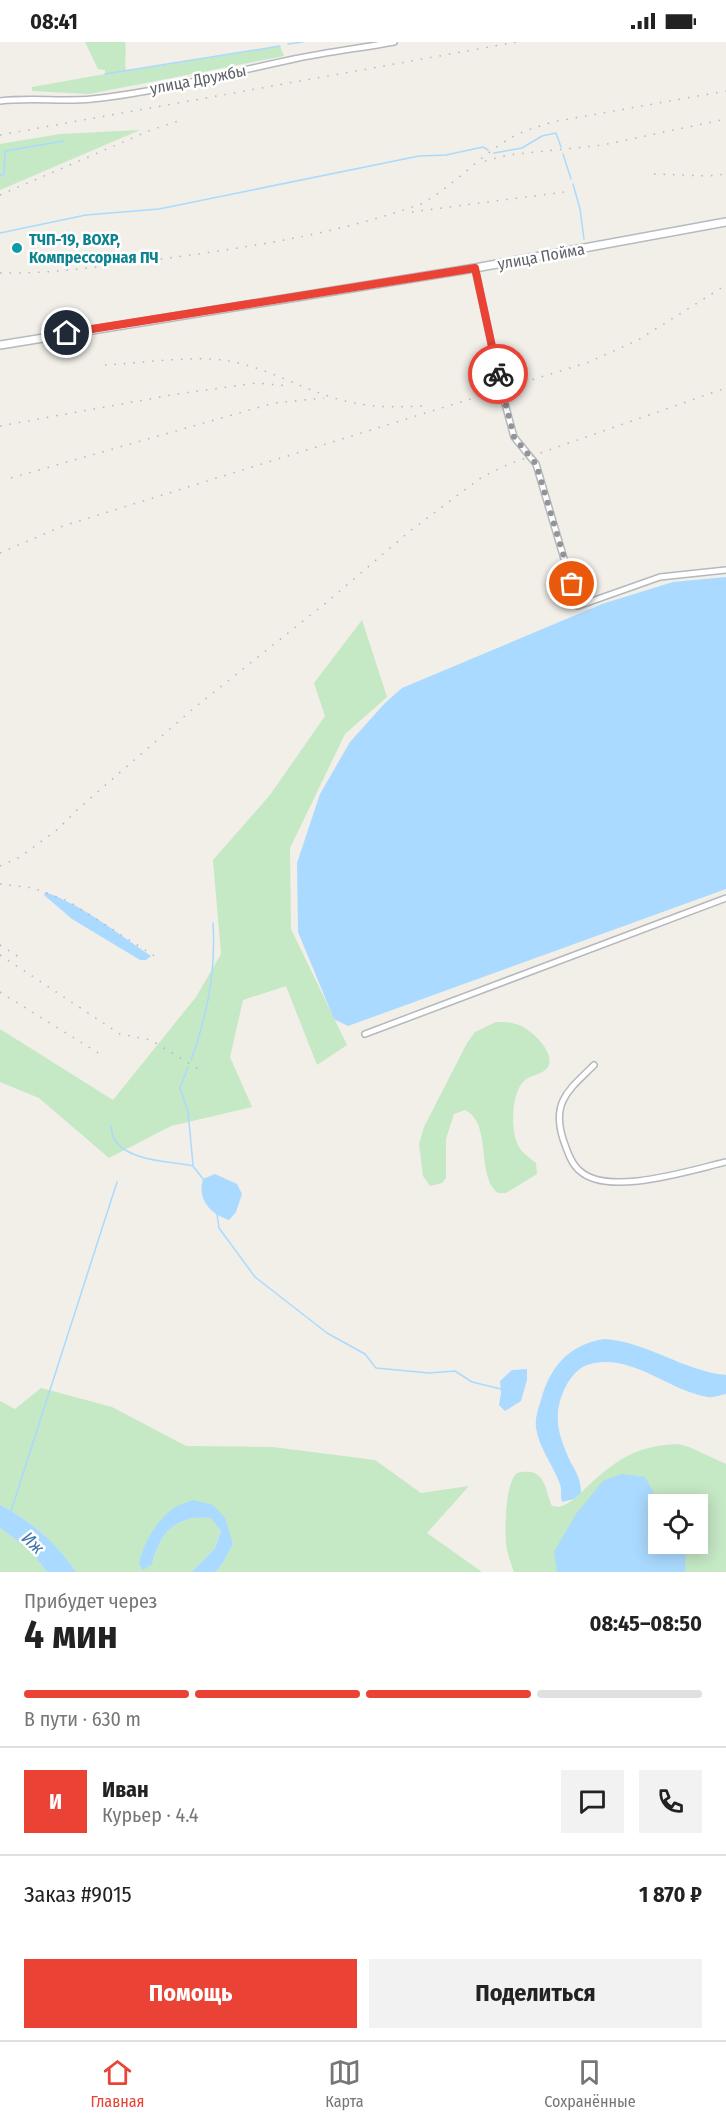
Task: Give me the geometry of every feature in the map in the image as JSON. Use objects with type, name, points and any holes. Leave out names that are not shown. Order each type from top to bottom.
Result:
[{"type":"main road","name":"улица Пойма","points":[[0,345],[475,268],[726,222]]},
{"type":"street","name":"улица Дружбы","points":[[0,101],[14,99],[54,102],[93,99],[394,42]]},
{"type":"street","points":[[475,268],[501,389],[514,437],[536,464],[578,606],[660,577],[726,570]]},
{"type":"street","points":[[365,1034],[726,898]]},
{"type":"street","points":[[594,1065],[565,1095],[561,1106],[562,1134],[568,1155],[578,1171],[592,1180],[608,1183],[662,1177],[726,1162]]},
{"type":"green space","points":[[85,42],[125,42],[126,71],[280,46],[284,56],[89,94],[32,91],[32,87],[105,74],[105,70],[98,69]]},
{"type":"green space","points":[[140,130],[0,190],[0,144],[60,134]]},
{"type":"green space","points":[[362,620],[387,697],[345,734],[290,848],[291,929],[347,1045],[317,1065],[286,986],[243,1000],[230,1057],[252,1107],[171,1126],[109,1158],[39,1098],[0,1082],[0,1029],[113,1100],[196,997],[221,954],[213,860],[270,795],[325,716],[314,683]]},
{"type":"green space","points":[[496,1022],[514,1023],[524,1028],[536,1037],[549,1055],[550,1061],[546,1070],[524,1081],[516,1094],[514,1103],[513,1123],[516,1140],[522,1152],[536,1163],[537,1174],[506,1193],[498,1193],[491,1185],[487,1174],[479,1126],[474,1117],[465,1110],[454,1114],[446,1139],[446,1178],[442,1183],[430,1186],[423,1176],[419,1144],[424,1127],[467,1043],[475,1032]]},
{"type":"green space","points":[[41,1388],[112,1407],[186,1446],[273,1447],[375,1460],[421,1493],[469,1486],[427,1533],[482,1572],[215,1572],[233,1544],[213,1505],[155,1527],[152,1564],[163,1537],[179,1523],[192,1518],[211,1518],[221,1530],[215,1548],[192,1572],[76,1572],[42,1534],[22,1518],[0,1505],[0,1401],[15,1409]]},
{"type":"green space","points":[[678,1444],[726,1464],[726,1572],[514,1572],[507,1548],[506,1517],[510,1486],[517,1473],[527,1472],[539,1476],[552,1506],[559,1507],[571,1501],[619,1461],[651,1447]]},
{"type":"green space","points":[[0,1528],[30,1550],[47,1572],[0,1572]]},
{"type":"water","points":[[726,577],[726,889],[348,1026],[334,1019],[298,932],[297,863],[320,794],[350,742],[385,703],[402,688],[602,604],[673,582]]},
{"type":"water","points":[[45,892],[87,913],[151,956],[146,960],[140,960],[72,919],[44,895]]},
{"type":"water","points":[[215,1174],[237,1184],[242,1194],[236,1212],[229,1220],[211,1210],[202,1193],[203,1179]]},
{"type":"water","points":[[604,1339],[635,1345],[695,1368],[726,1375],[726,1394],[710,1397],[694,1394],[638,1369],[610,1362],[590,1364],[582,1368],[567,1384],[559,1405],[558,1415],[560,1433],[566,1453],[578,1477],[581,1493],[574,1499],[562,1502],[560,1484],[538,1435],[536,1417],[545,1388],[562,1359],[580,1346]]},
{"type":"water","points":[[527,1369],[527,1380],[521,1401],[505,1411],[499,1405],[500,1381],[512,1370]]},
{"type":"water","points":[[621,1474],[645,1477],[654,1494],[648,1494],[648,1554],[686,1554],[685,1572],[557,1572],[554,1552],[576,1514],[603,1481]]},
{"type":"water","points":[[193,1500],[213,1505],[225,1518],[233,1544],[222,1564],[215,1572],[192,1572],[215,1548],[221,1531],[211,1518],[196,1518],[179,1523],[167,1532],[159,1543],[152,1564],[143,1570],[139,1563],[155,1527],[173,1508]]},
{"type":"water","name":"Иж","points":[[0,1505],[22,1518],[42,1534],[76,1572],[47,1572],[30,1550],[0,1528]]},
{"type":"waterway","points":[[288,44],[303,42]]},
{"type":"waterway","points":[[105,74],[280,46]]},
{"type":"waterway","points":[[494,153],[522,148],[542,136],[556,133],[561,147]]},
{"type":"waterway","points":[[0,176],[4,174],[5,151],[64,141]]},
{"type":"waterway","points":[[0,233],[86,215],[159,209],[419,156],[446,155],[483,147],[488,150]]},
{"type":"waterway","points":[[563,154],[571,179]]},
{"type":"waterway","points":[[573,184],[580,209],[584,239]]},
{"type":"waterway","points":[[191,1060],[202,1027],[212,975],[213,923]]},
{"type":"waterway","points":[[188,1067],[180,1088],[188,1111],[193,1165]]},
{"type":"waterway","points":[[111,1126],[112,1135],[120,1147],[150,1159],[193,1166],[203,1179]]},
{"type":"waterway","points":[[11,1511],[117,1182]]},
{"type":"waterway","points":[[217,1214],[219,1228],[255,1277],[327,1333],[365,1354],[376,1368],[429,1373],[455,1371],[472,1382],[501,1389]]},
{"type":"railway","points":[[0,135],[517,42]]},
{"type":"railway","points":[[0,273],[73,270],[180,256],[284,240],[353,225],[421,204],[444,189],[488,153],[527,130],[552,122],[726,91]]},
{"type":"railway","points":[[0,195],[151,130],[184,119]]},
{"type":"railway","points":[[485,161],[508,155],[603,145],[726,119]]},
{"type":"railway","points":[[654,174],[708,176],[726,174]]},
{"type":"railway","points":[[412,212],[564,192]]},
{"type":"railway","points":[[0,553],[63,526],[589,362],[638,340],[726,285]]},
{"type":"railway","points":[[105,365],[215,359],[254,367],[325,395],[350,402],[390,407],[430,405]]},
{"type":"railway","points":[[0,426],[177,394],[256,383],[290,386]]},
{"type":"railway","points":[[0,866],[20,857],[58,829],[194,708],[327,602],[410,531],[482,477],[509,464],[726,388]]},
{"type":"railway","points":[[11,478],[274,403],[324,398]]},
{"type":"railway","points":[[0,884],[33,888],[68,901],[156,957]]},
{"type":"railway","points":[[0,945],[22,959]]},
{"type":"railway","points":[[0,955],[120,1034],[151,1040],[203,1072]]},
{"type":"railway","points":[[0,992],[103,1056]]},
{"type":"way so far","points":[[498,374],[514,437],[536,464],[572,584]]},
{"type":"place","name":"ТЧП-19, ВОХР, Компрессорная ПЧ","points":[[17,248]]},
{"type":"route","points":[[67,333],[475,268],[498,374]]}]
